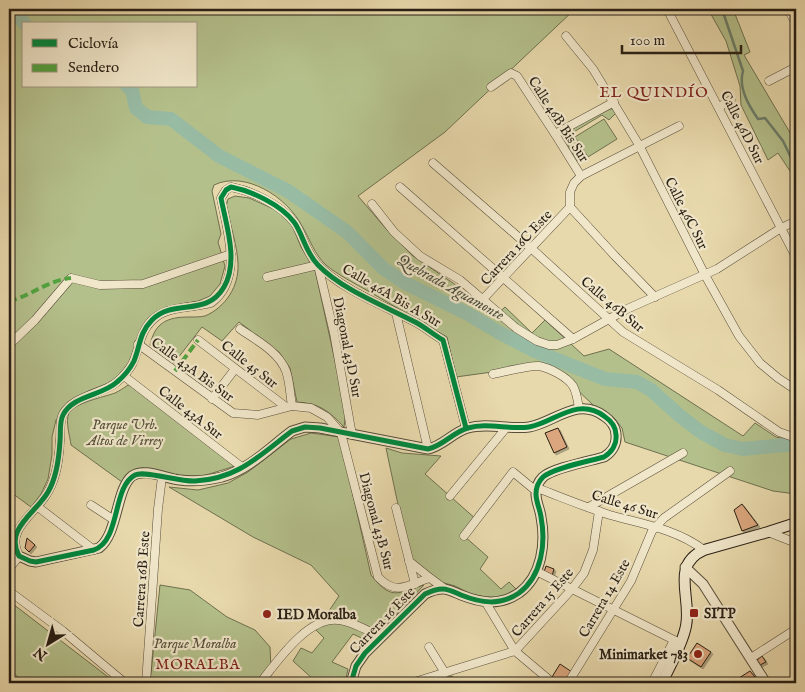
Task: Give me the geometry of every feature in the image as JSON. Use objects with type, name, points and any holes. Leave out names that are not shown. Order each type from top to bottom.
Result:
[{"type":"main road","points":[[662,683],[677,642],[686,629],[685,567],[692,557],[704,550],[796,523]]},
{"type":"street","name":"Calle 46D Sur","points":[[667,9],[796,257]]},
{"type":"street","points":[[788,9],[796,24]]},
{"type":"street","name":"Calle 46C Sur","points":[[566,36],[593,69],[614,102],[705,275],[745,346],[768,371],[796,390]]},
{"type":"street","points":[[769,81],[796,67]]},
{"type":"street","name":"Calle 46B Bis Sur","points":[[491,87],[511,73],[517,76],[556,134],[581,176]]},
{"type":"street","points":[[719,107],[731,100]]},
{"type":"street","points":[[556,134],[614,102]]},
{"type":"street","points":[[581,176],[638,145],[679,126]]},
{"type":"street","name":"Calle 46B Sur","points":[[433,163],[531,248],[608,319],[632,338],[718,390],[779,432],[796,438]]},
{"type":"street","name":"Carrera 16C Este","points":[[483,300],[570,206],[571,187],[581,176]]},
{"type":"street","points":[[400,187],[572,339]]},
{"type":"street","name":"Calle 46A Bis A Sur","points":[[231,254],[221,198],[226,190],[231,188],[250,192],[269,202],[294,222],[310,255],[318,265],[359,293],[418,324],[443,340],[466,428]]},
{"type":"street","points":[[372,204],[394,232],[420,256],[460,280],[516,328],[549,346],[572,339],[655,296],[725,266],[781,228],[796,221]]},
{"type":"street","points":[[570,206],[614,256],[655,296]]},
{"type":"street","points":[[9,345],[35,320],[71,278],[100,285],[143,284],[231,254],[226,284],[216,299],[210,303],[166,311],[150,321],[138,344],[134,361],[124,376],[116,384],[78,401],[63,414],[60,423],[59,457],[54,478],[48,493],[38,507],[24,520],[15,540],[19,556],[36,562],[94,550],[102,546],[106,541],[126,484],[132,476],[144,473],[181,480],[205,480],[223,476],[243,468],[292,431],[299,428],[320,428],[428,449],[440,445],[466,428],[478,426],[530,427],[560,413],[579,409],[592,410],[602,414],[616,430],[616,444],[607,455],[550,473],[541,479],[536,490],[543,541],[540,560],[536,571],[526,586],[517,594],[500,601],[486,602],[473,600],[446,589],[409,561]]},
{"type":"street","points":[[267,278],[318,265]]},
{"type":"street","name":"Diagonal 43D Sur","points":[[318,265],[334,333],[352,435]]},
{"type":"street","points":[[396,313],[428,449]]},
{"type":"street","points":[[240,329],[270,350],[283,364],[287,373],[289,407]]},
{"type":"street","name":"Calle 45 Sur","points":[[198,340],[289,407],[311,408],[319,412],[327,417],[341,433]]},
{"type":"street","name":"Calle 43A Bis Sur","points":[[138,344],[233,413],[247,416],[271,413],[289,407]]},
{"type":"street","points":[[492,374],[539,366],[550,370],[573,386],[577,394],[579,409]]},
{"type":"street","points":[[212,399],[235,369]]},
{"type":"street","name":"Calle 43A Sur","points":[[124,376],[243,468]]},
{"type":"street","points":[[450,496],[506,428]]},
{"type":"street","name":"Diagonal 43B Sur","points":[[341,433],[378,577],[384,583],[396,588],[403,588],[430,578]]},
{"type":"street","points":[[589,508],[683,453]]},
{"type":"street","name":"Carrera 14 Este","points":[[568,683],[614,610],[634,574],[655,527],[664,518],[730,471]]},
{"type":"street","name":"Calle 46 Sur","points":[[464,536],[513,472],[536,490],[687,538],[704,550]]},
{"type":"street","name":"Carrera 16B Este","points":[[146,683],[158,509],[162,477]]},
{"type":"street","points":[[91,505],[114,520]]},
{"type":"street","points":[[38,507],[94,550]]},
{"type":"street","points":[[396,508],[414,584]]},
{"type":"street","name":"Carrera 15 Este","points":[[515,651],[572,589],[588,566],[593,550],[599,511]]},
{"type":"street","points":[[768,532],[796,543]]},
{"type":"street","points":[[9,569],[19,556]]},
{"type":"street","points":[[685,567],[703,584],[766,683]]},
{"type":"street","points":[[536,571],[677,642],[652,683]]},
{"type":"street","name":"Carrera 16 Este","points":[[351,683],[360,659],[421,597],[430,592],[446,589]]},
{"type":"street","points":[[9,591],[63,631],[125,683]]},
{"type":"street","points":[[486,602],[515,651],[553,683]]},
{"type":"street","points":[[260,683],[307,631],[323,621],[345,621],[381,637]]},
{"type":"street","points":[[750,658],[796,629]]},
{"type":"street","points":[[429,647],[445,673]]},
{"type":"street","points":[[411,683],[515,651]]},
{"type":"green space","points":[[9,9],[575,9],[445,132],[358,196],[388,231],[413,256],[453,283],[495,316],[505,307],[532,333],[545,320],[584,356],[609,349],[743,436],[755,423],[776,437],[795,441],[796,447],[796,494],[773,491],[625,442],[622,428],[614,418],[593,405],[550,364],[456,377],[447,337],[346,279],[326,265],[315,251],[295,215],[276,196],[252,184],[226,181],[214,185],[212,191],[221,234],[218,242],[225,266],[220,284],[210,296],[198,301],[167,307],[152,317],[128,367],[114,381],[88,391],[68,404],[56,420],[52,437],[52,455],[48,479],[41,494],[31,507],[9,491]]},
{"type":"green space","points":[[708,9],[733,9],[750,52],[744,55],[792,136],[796,134],[796,180],[778,153],[768,160],[741,105],[740,86],[726,41]]},
{"type":"green space","points":[[613,109],[616,113],[609,120],[602,115],[572,133],[572,138],[585,157],[577,161],[563,137],[566,131]]},
{"type":"green space","points":[[604,119],[617,139],[588,157],[575,137]]},
{"type":"green space","points":[[235,196],[249,198],[276,210],[292,225],[301,247],[315,270],[346,411],[344,427],[333,416],[318,406],[297,402],[290,368],[279,352],[239,322],[222,341],[202,327],[174,363],[150,345],[155,331],[164,322],[175,318],[205,316],[219,307],[234,288],[238,272],[238,258],[226,207],[228,199]]},
{"type":"green space","name":"Parque Urb. Altos de Virrey","points":[[128,385],[235,466],[203,476],[180,477],[142,468],[135,470],[122,482],[71,445],[67,421],[72,409],[83,403],[115,393]]},
{"type":"green space","points":[[311,433],[340,437],[371,575],[389,592],[394,593],[424,585],[370,642],[353,634],[332,662],[348,669],[345,683],[314,683],[314,680],[293,661],[301,648],[312,653],[324,638],[316,630],[339,596],[311,565],[253,537],[169,487],[198,490],[228,483],[248,472],[291,439]]},
{"type":"green space","points":[[386,448],[402,453],[441,456],[425,474],[477,520],[464,536],[488,557],[480,569],[501,589],[509,582],[516,589],[503,597],[490,598],[471,594],[455,586],[437,581],[410,561]]},
{"type":"green space","name":"Parque Moralba","points":[[160,585],[190,590],[227,617],[255,630],[270,647],[271,669],[256,683],[150,683]]},
{"type":"green space","points":[[9,601],[116,683],[13,683],[18,677],[9,669]]},
{"type":"green space","points":[[452,676],[460,683],[424,683]]},
{"type":"building","points":[[558,428],[567,447],[554,453],[545,433]]},
{"type":"building","points":[[742,504],[758,525],[742,531],[734,510]]},
{"type":"building","points":[[27,538],[35,545],[29,552],[25,548]]},
{"type":"building","points":[[546,566],[554,569],[552,576],[544,572]]},
{"type":"building","points":[[697,643],[711,652],[701,667],[687,658]]},
{"type":"building","points":[[762,656],[766,662],[760,665],[757,660]]},
{"type":"building","points":[[560,664],[572,672],[564,683],[552,677]]},
{"type":"building","points":[[750,671],[755,677],[747,683],[743,683],[739,678]]},
{"type":"waterway","name":"Quebrada Aguamonte","points":[[12,9],[23,22]]},
{"type":"waterway","points":[[722,9],[743,71],[742,84],[748,103],[758,119],[765,118],[783,141],[796,168]]},
{"type":"waterway","name":"Quebrada Aguamonte","points":[[130,88],[132,90],[136,108],[147,117],[171,119],[219,156],[288,191],[347,232],[384,269],[405,283],[468,314],[535,351],[605,379],[637,382],[651,390],[701,432],[725,445],[743,449],[796,444]]},
{"type":"marked path","points":[[9,301],[63,279],[71,278]]},
{"type":"marked path","points":[[175,371],[198,340]]},
{"type":"cycle path","points":[[351,683],[356,666],[365,653],[425,594],[445,589],[476,600],[490,602],[512,597],[527,586],[533,578],[541,558],[543,537],[536,494],[537,487],[543,477],[548,474],[572,465],[604,457],[609,453],[615,445],[616,432],[612,424],[604,416],[584,409],[566,412],[538,425],[529,427],[475,426],[463,430],[428,449],[320,428],[305,427],[292,431],[259,457],[224,476],[195,481],[146,474],[135,475],[128,481],[123,490],[109,536],[103,544],[94,550],[36,562],[30,561],[19,556],[15,546],[18,529],[43,500],[54,480],[63,415],[74,403],[111,387],[124,375],[134,361],[142,335],[152,320],[170,310],[208,302],[217,296],[224,287],[231,266],[231,255],[221,198],[226,190],[231,187],[266,200],[282,210],[294,222],[314,260],[339,282],[417,323],[443,340],[466,428]]},
{"type":"place","name":"SITP","points":[[694,613]]},
{"type":"place","name":"IED Moralba","points":[[267,614]]},
{"type":"place","name":"Minimarket 783","points":[[698,654]]},
{"type":"district","name":"EL QUINDÍO","points":[[654,92]]},
{"type":"district","name":"MORALBA","points":[[198,664]]}]
